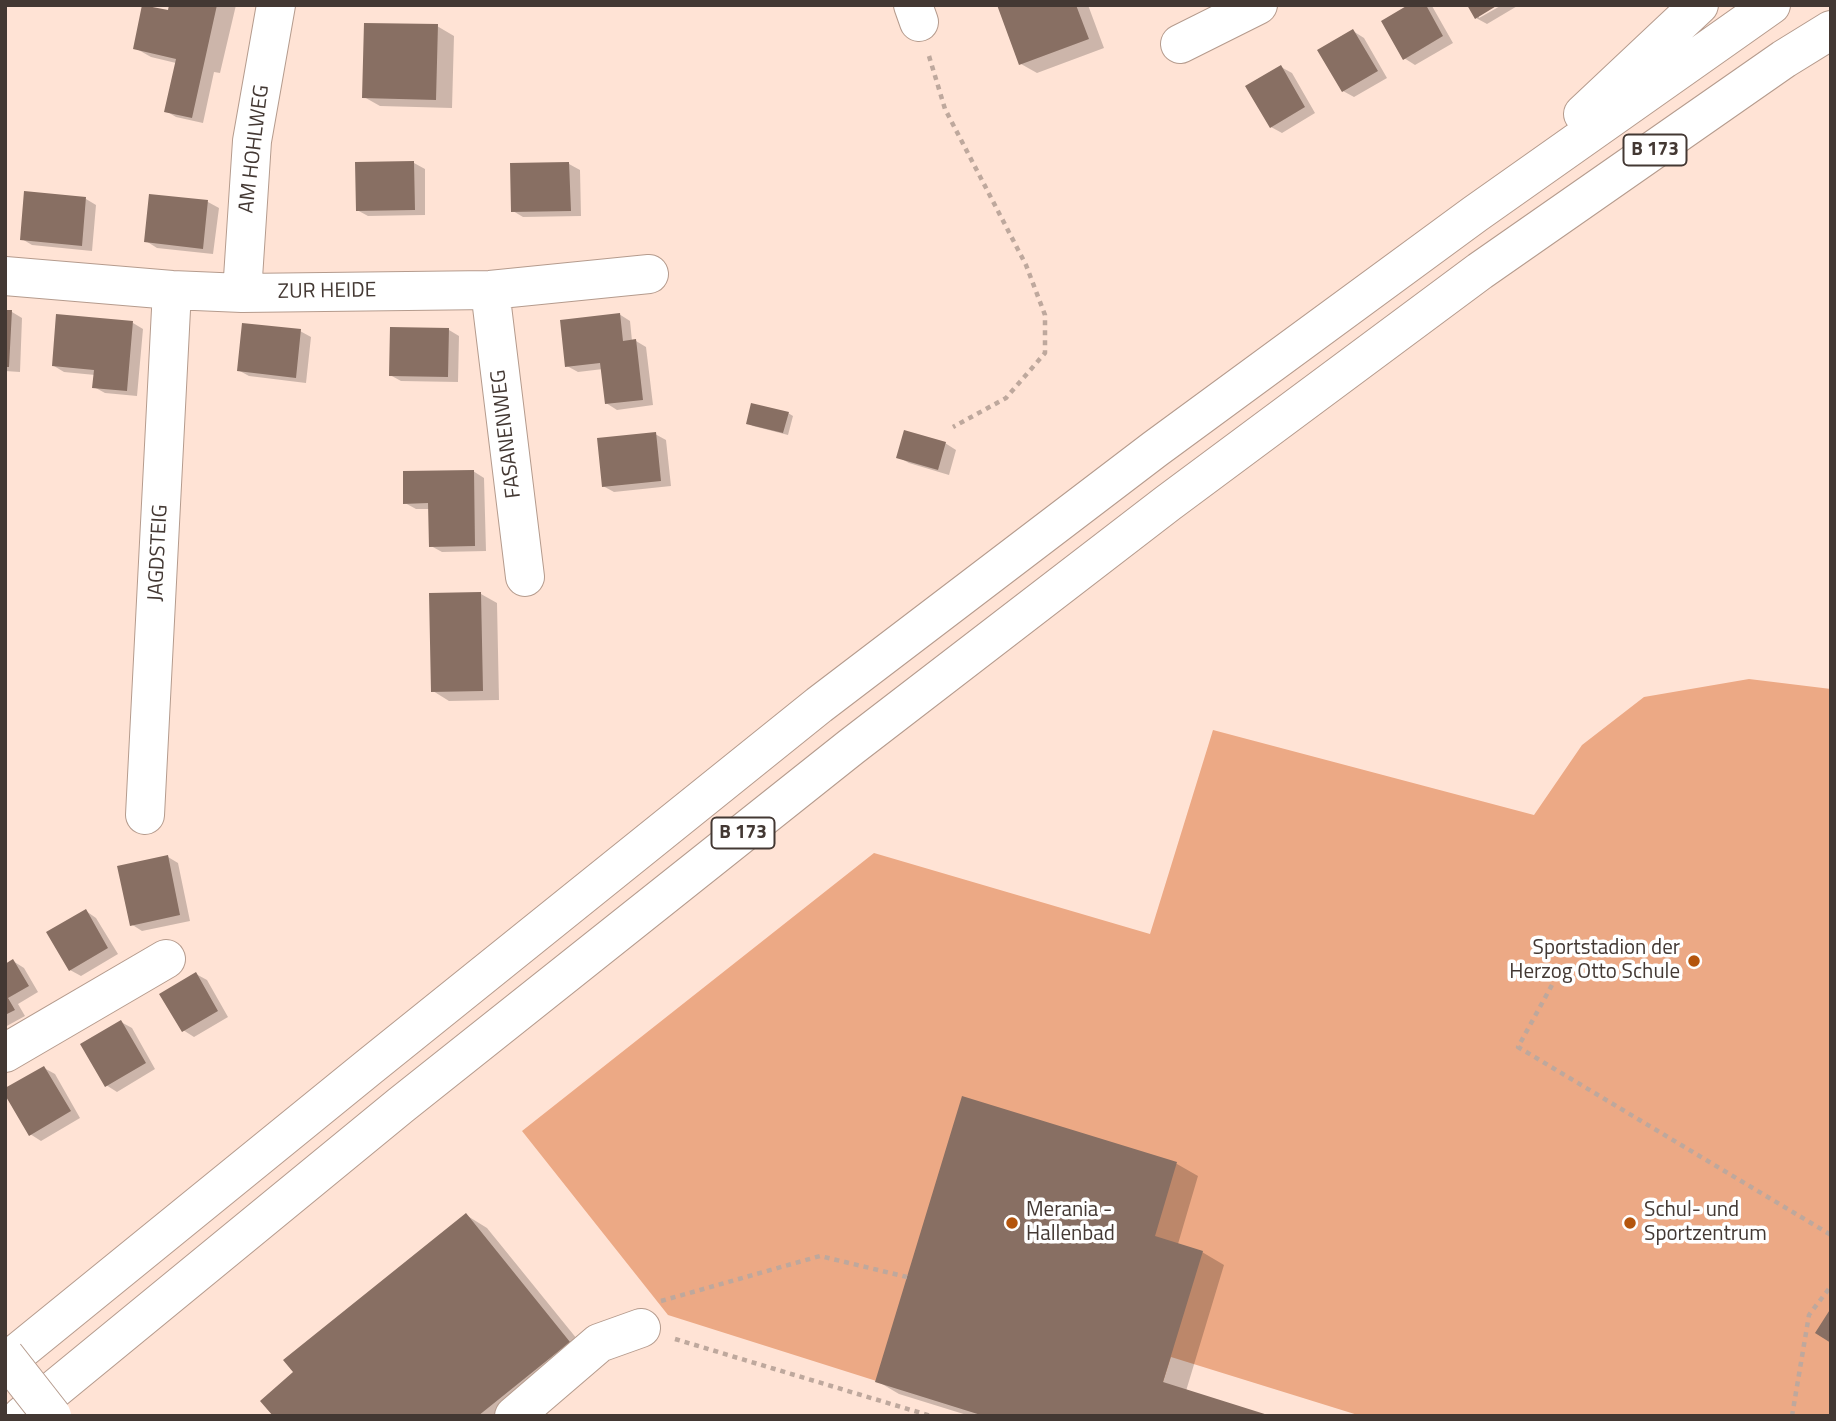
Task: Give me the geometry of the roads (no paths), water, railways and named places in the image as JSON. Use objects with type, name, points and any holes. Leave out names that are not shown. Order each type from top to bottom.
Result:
[{"type":"main road","name":"AM HOHLWEG","points":[[242,293],[252,141],[276,5]]},
{"type":"main road","points":[[1180,44],[1258,5]]},
{"type":"main road","points":[[1475,214],[1699,5]]},
{"type":"main road","name":"B 173","points":[[5,1363],[819,705],[1155,449],[1475,214],[1771,5]]},
{"type":"main road","name":"B 173","points":[[22,1416],[401,1105],[850,747],[1168,502],[1480,271],[1784,59],[1831,30]]},
{"type":"main road","name":"ZUR HEIDE","points":[[5,276],[242,293],[490,290],[649,274]]},
{"type":"main road","name":"JAGDSTEIG","points":[[145,815],[172,290]]},
{"type":"main road","name":"FASANENWEG","points":[[490,290],[525,577]]},
{"type":"main road","points":[[5,1053],[166,959]]},
{"type":"main road","points":[[514,1416],[598,1343],[640,1328]]},
{"type":"main road","points":[[5,1356],[52,1416]]},
{"type":"place","name":"Sportstadion der Herzog Otto Schule","points":[[1694,961]]},
{"type":"place","name":"Merania - Hallenbad","points":[[1012,1223]]},
{"type":"place","name":"Schul- und Sportzentrum","points":[[1630,1223]]}]
